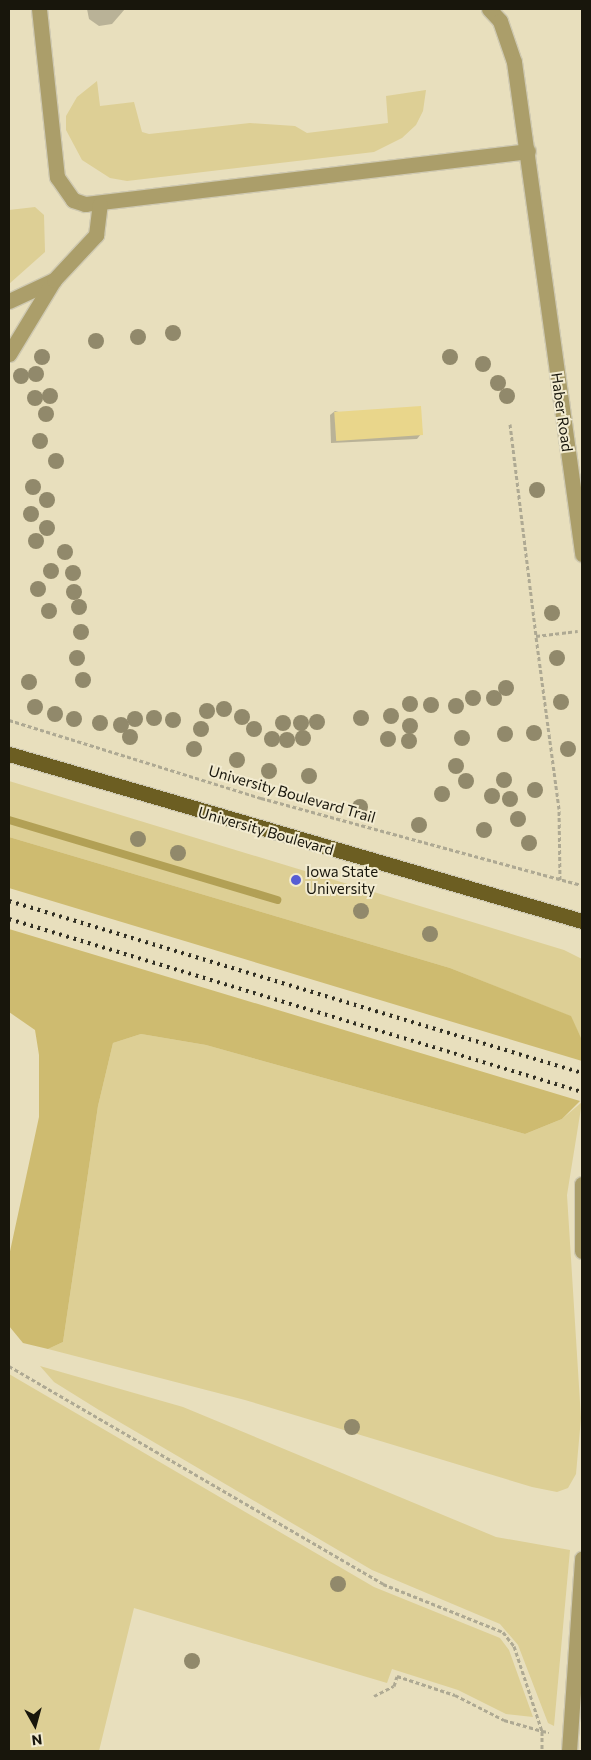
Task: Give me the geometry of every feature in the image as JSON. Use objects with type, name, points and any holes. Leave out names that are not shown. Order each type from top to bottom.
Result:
[{"type":"main road","name":"University Boulevard","points":[[9,754],[582,921]]},
{"type":"street","points":[[40,9],[57,177],[73,200],[100,204],[528,151]]},
{"type":"street","name":"Haber Road","points":[[489,9],[500,22],[514,62],[528,151],[550,329],[582,554]]},
{"type":"street","points":[[9,354],[54,280],[96,236],[100,204]]},
{"type":"street","points":[[9,301],[54,280]]},
{"type":"street","points":[[582,1184],[582,1251]]},
{"type":"street","points":[[570,1751],[582,1558]]},
{"type":"path","points":[[510,424],[536,636],[560,809],[560,880]]},
{"type":"path","points":[[536,636],[578,631]]},
{"type":"path","name":"University Boulevard Trail","points":[[9,720],[261,798],[582,885]]},
{"type":"path","points":[[9,1366],[383,1584],[503,1632],[514,1646],[542,1731],[542,1751]]},
{"type":"path","points":[[374,1696],[394,1686],[397,1676],[542,1731],[556,1734]]},
{"type":"shaded area","name":"Iowa State University","points":[[9,9],[582,9],[582,1751],[9,1751]]},
{"type":"shaded area","points":[[97,81],[100,106],[134,102],[142,132],[149,134],[250,123],[295,126],[307,133],[388,123],[386,96],[426,90],[423,111],[416,125],[402,138],[374,152],[127,181],[110,178],[82,160],[66,130],[66,116],[77,97]]},
{"type":"shaded area","points":[[35,207],[44,215],[45,252],[9,284],[9,210]]},
{"type":"shaded area","points":[[9,781],[564,950],[582,959],[582,1040],[570,1016],[450,968],[9,837]]},
{"type":"shaded area","points":[[9,837],[450,968],[571,1016],[582,1040],[582,1061],[9,888]]},
{"type":"shaded area","points":[[9,929],[580,1101],[562,1119],[525,1134],[206,1045],[141,1034],[113,1043],[98,1106],[63,1342],[48,1349],[23,1343],[9,1326],[9,1256],[39,1117],[39,1055],[35,1030],[9,1012]]},
{"type":"shaded area","points":[[141,1034],[206,1045],[525,1134],[562,1119],[582,1102],[567,1195],[581,1418],[576,1474],[568,1488],[557,1492],[532,1487],[245,1400],[48,1349],[63,1342],[98,1106],[113,1043]]},
{"type":"shaded area","points":[[40,1366],[183,1407],[496,1537],[570,1550],[554,1726],[548,1723],[518,1645],[500,1624],[372,1570],[99,1410],[54,1382]]},
{"type":"shaded area","points":[[9,1374],[374,1587],[500,1638],[509,1650],[533,1717],[506,1714],[458,1690],[392,1669],[387,1683],[134,1608],[99,1751],[9,1751]]},
{"type":"building","points":[[421,406],[423,435],[336,441],[334,412]]},
{"type":"waterway","points":[[9,820],[277,900]]},
{"type":"railway","points":[[9,901],[582,1073]]},
{"type":"railway","points":[[9,919],[582,1092]]},
{"type":"place","name":"Iowa State University","points":[[296,880]]}]
